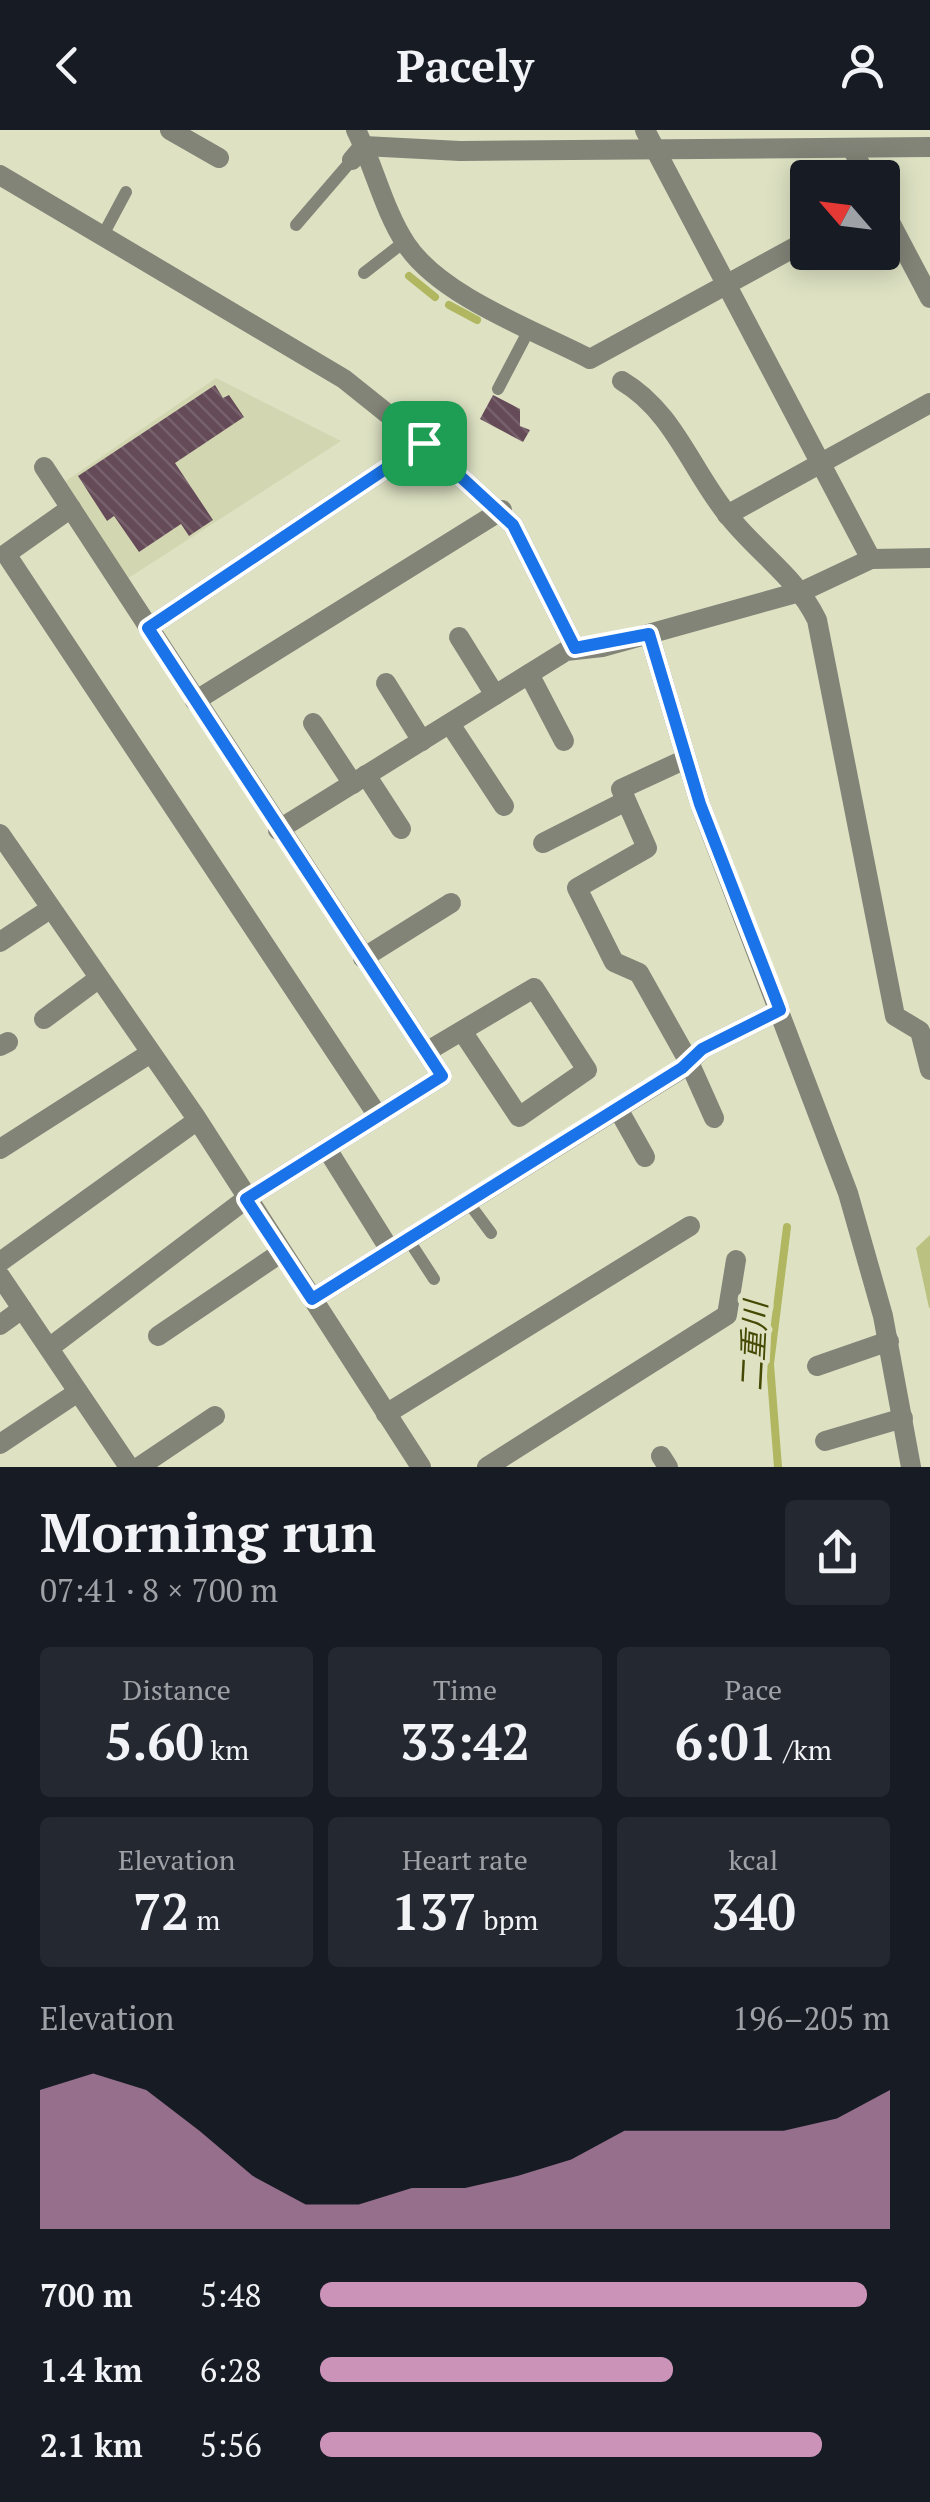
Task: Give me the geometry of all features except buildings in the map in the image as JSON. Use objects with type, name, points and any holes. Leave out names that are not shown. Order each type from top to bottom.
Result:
[{"type":"street","points":[[170,130],[218,158]]},
{"type":"street","points":[[645,130],[871,559]]},
{"type":"street","points":[[790,250],[590,359],[528,332],[450,287],[397,247],[358,146],[460,152],[930,147]]},
{"type":"street","points":[[852,148],[858,160]]},
{"type":"street","points":[[0,176],[344,379],[424,443],[502,510],[544,582],[575,648]]},
{"type":"street","points":[[900,241],[930,298]]},
{"type":"street","points":[[622,381],[660,410],[727,516],[803,591],[817,620],[895,1016],[925,1029],[930,1070]]},
{"type":"street","points":[[727,516],[930,403]]},
{"type":"street","points":[[148,628],[424,443]]},
{"type":"street","points":[[44,467],[442,1076],[246,1199],[48,1348]]},
{"type":"street","points":[[71,508],[6,554],[378,1116]]},
{"type":"street","points":[[195,700],[502,510]]},
{"type":"street","points":[[278,830],[575,648],[649,634],[803,591],[871,559],[930,558]]},
{"type":"street","points":[[649,634],[686,759],[848,1193],[888,1341],[912,1467]]},
{"type":"street","points":[[459,637],[495,695]]},
{"type":"street","points":[[529,674],[564,741]]},
{"type":"street","points":[[386,683],[422,741]]},
{"type":"street","points":[[313,724],[401,829]]},
{"type":"street","points":[[450,724],[504,806]]},
{"type":"street","points":[[686,759],[621,790],[648,848],[577,888],[614,962],[639,973],[689,1062],[714,1118]]},
{"type":"street","points":[[543,843],[626,802]]},
{"type":"street","points":[[2,839],[195,1122],[420,1467]]},
{"type":"street","points":[[364,958],[451,903]]},
{"type":"street","points":[[0,942],[50,910]]},
{"type":"street","points":[[44,1019],[98,979]]},
{"type":"street","points":[[426,1052],[534,988],[587,1070],[518,1117],[462,1031]]},
{"type":"street","points":[[312,1299],[618,1108],[689,1062],[702,1049],[780,1010]]},
{"type":"street","points":[[0,1149],[148,1054]]},
{"type":"street","points":[[618,1108],[646,1158]]},
{"type":"street","points":[[0,1262],[195,1122]]},
{"type":"street","points":[[327,1149],[399,1245]]},
{"type":"street","points":[[386,1414],[690,1226]]},
{"type":"street","points":[[158,1336],[280,1254]]},
{"type":"street","points":[[487,1467],[728,1315],[736,1260]]},
{"type":"street","points":[[0,1276],[128,1467]]},
{"type":"street","points":[[0,1325],[22,1309]]},
{"type":"street","points":[[817,1366],[888,1341]]},
{"type":"street","points":[[0,1444],[78,1392]]},
{"type":"street","points":[[140,1467],[214,1416]]},
{"type":"street","points":[[825,1441],[902,1418]]},
{"type":"lane","points":[[296,226],[358,146]]},
{"type":"lane","points":[[103,235],[126,192]]},
{"type":"lane","points":[[364,272],[397,247]]},
{"type":"lane","points":[[498,389],[528,332]]},
{"type":"lane","points":[[468,1202],[491,1234]]},
{"type":"lane","points":[[399,1245],[434,1279]]},
{"type":"shaded area","points":[[216,378],[341,441],[127,579],[63,483]]},
{"type":"green space","points":[[930,1235],[930,1308],[929,1308],[916,1248]]},
{"type":"waterway","points":[[409,276],[435,297]]},
{"type":"waterway","points":[[449,305],[477,320]]},
{"type":"waterway","name":"二重川","points":[[778,1467],[770,1364],[787,1227]]},
{"type":"route","points":[[424,443],[502,510],[544,582],[575,648],[602,646],[649,634],[700,804],[780,1010],[702,1049],[682,1068],[312,1299],[246,1199],[442,1076],[148,628],[424,443]]}]
